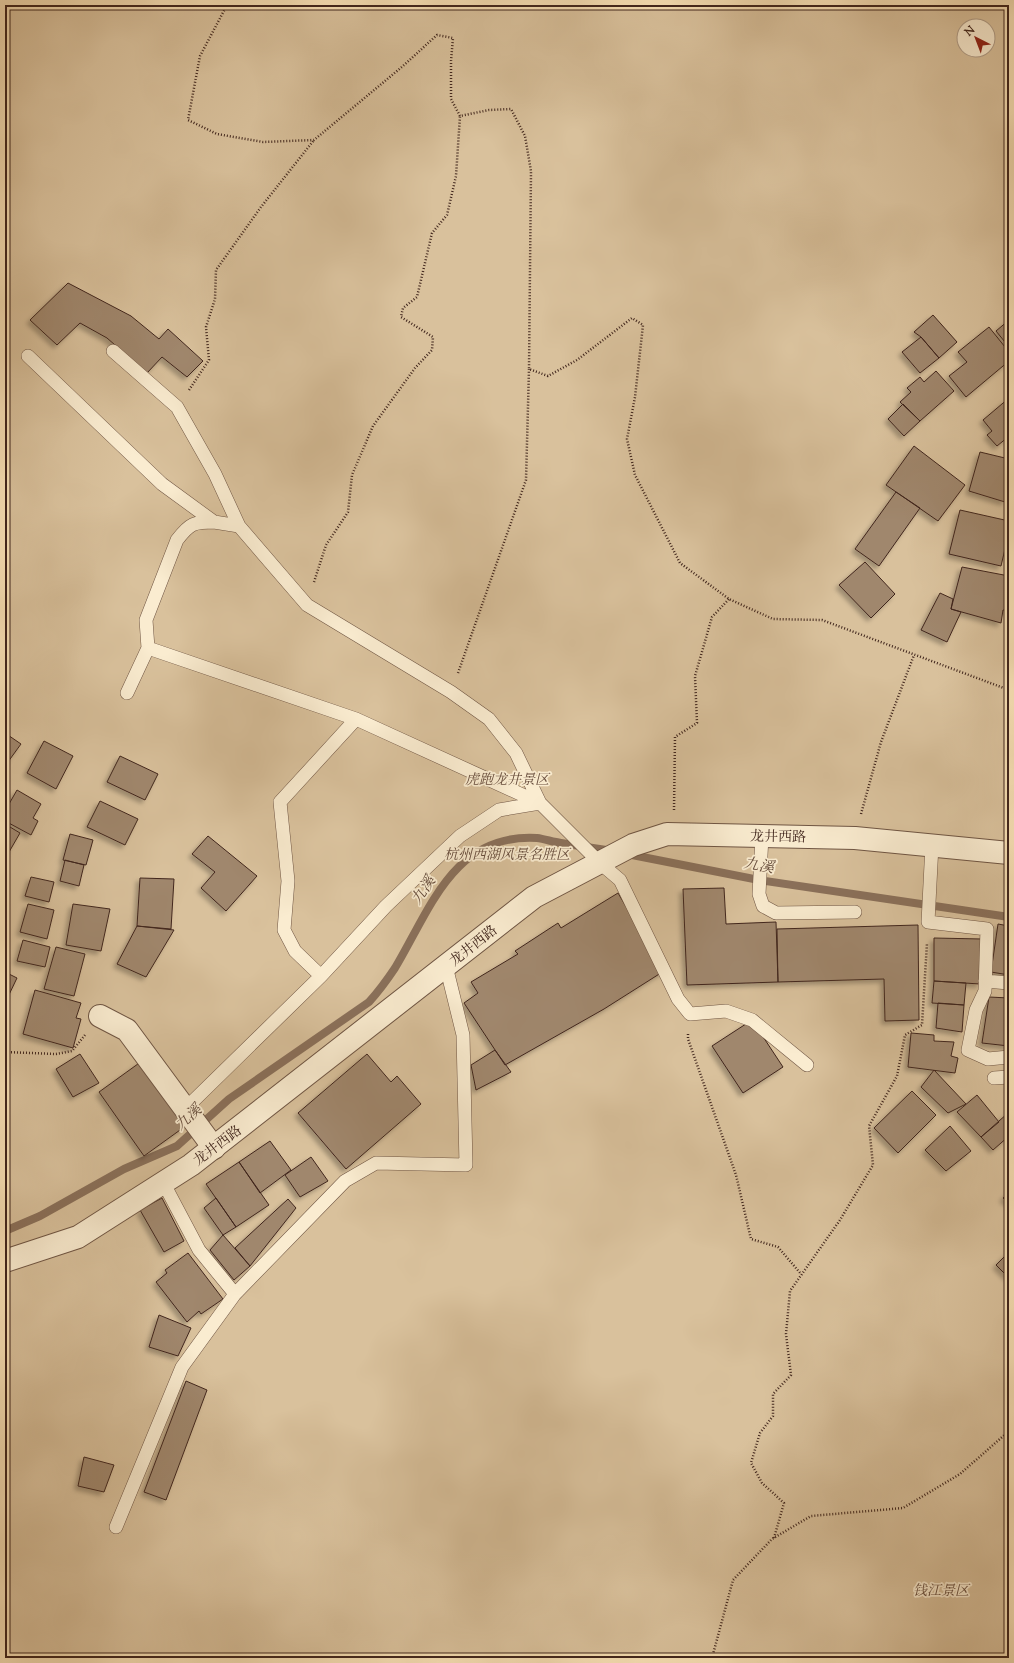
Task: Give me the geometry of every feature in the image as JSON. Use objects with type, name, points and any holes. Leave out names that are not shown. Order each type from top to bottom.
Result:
[{"type":"street","name":"龙井西路","points":[[5,1261],[78,1237],[163,1182],[214,1148],[534,898],[632,845],[667,834],[674,834],[855,838],[1009,853]]},
{"type":"street","points":[[100,1016],[127,1030],[214,1148]]},
{"type":"lane","points":[[113,351],[177,407],[215,474],[239,526],[307,605],[451,692],[489,719],[516,753],[540,803],[600,863],[620,880],[678,999],[690,1014],[726,1011],[752,1020],[807,1065]]},
{"type":"lane","points":[[28,356],[162,484],[214,522]]},
{"type":"lane","points":[[127,693],[148,648],[146,620],[177,540],[185,529],[198,522],[214,522],[239,526]]},
{"type":"lane","points":[[148,648],[356,719],[540,803]]},
{"type":"lane","points":[[322,976],[295,951],[284,930],[288,881],[280,802],[356,719]]},
{"type":"lane","points":[[185,1109],[322,976],[386,906],[460,836],[499,810],[540,803]]},
{"type":"lane","points":[[762,836],[759,894],[764,906],[776,913],[856,912]]},
{"type":"lane","points":[[932,846],[928,922],[987,929],[985,991],[976,1010],[968,1050],[988,1059],[1009,1057]]},
{"type":"lane","points":[[116,1528],[182,1367],[235,1294],[345,1181],[376,1163],[466,1165],[463,1035],[446,966]]},
{"type":"lane","points":[[985,981],[1009,983]]},
{"type":"lane","points":[[994,1078],[1009,1077]]},
{"type":"lane","points":[[163,1182],[199,1250],[235,1294]]},
{"type":"path","points":[[227,5],[200,56],[188,120],[217,134],[263,142],[314,140]]},
{"type":"path","points":[[177,407],[209,360],[206,327],[215,299],[216,270],[261,207],[314,140],[403,66],[437,35],[453,38],[451,61],[451,100],[460,116],[456,176],[447,215],[432,233],[417,297],[403,308],[401,317],[433,338],[432,350],[415,368],[373,426],[352,475],[348,512],[326,545],[307,605]]},
{"type":"path","points":[[451,692],[526,480],[529,368],[531,171],[526,136],[511,109],[489,110],[460,116]]},
{"type":"path","points":[[529,368],[548,376],[577,360],[632,318],[643,326],[635,397],[627,439],[636,475],[680,563],[729,599],[773,619],[822,620],[1009,690]]},
{"type":"path","points":[[674,834],[675,737],[697,723],[695,676],[712,617],[729,599]]},
{"type":"path","points":[[855,838],[881,742],[914,655]]},
{"type":"path","points":[[774,1538],[784,1503],[762,1483],[751,1463],[760,1432],[773,1416],[773,1394],[791,1375],[786,1334],[790,1291],[840,1220],[873,1165],[869,1126],[897,1076],[905,1034],[922,1025],[928,922]]},
{"type":"path","points":[[690,1014],[688,1039],[736,1175],[751,1239],[778,1247],[801,1274]]},
{"type":"path","points":[[5,1052],[56,1054],[72,1051],[100,1016]]},
{"type":"path","points":[[712,1658],[733,1580],[774,1538],[811,1516],[904,1508],[960,1474],[1009,1431]]},
{"type":"green space","name":"虎跑龙井景区","points":[[5,5],[1009,5],[1009,1658],[5,1658]]},
{"type":"building","points":[[68,283],[131,316],[159,339],[168,329],[203,361],[187,377],[162,357],[147,373],[107,338],[80,323],[57,345],[30,320]]},
{"type":"building","points":[[933,315],[957,342],[939,358],[921,337],[914,332]]},
{"type":"building","points":[[1009,320],[1009,347],[996,331]]},
{"type":"building","points":[[989,327],[1009,352],[1009,361],[966,397],[949,376],[967,362],[958,352]]},
{"type":"building","points":[[921,337],[939,358],[920,373],[902,352]]},
{"type":"building","points":[[936,371],[954,391],[920,421],[900,402],[911,392],[907,388],[920,377],[924,382]]},
{"type":"building","points":[[1009,398],[1009,439],[1008,437],[997,446],[987,435],[992,431],[983,420]]},
{"type":"building","points":[[903,404],[920,421],[904,436],[888,419]]},
{"type":"building","points":[[914,446],[965,485],[938,521],[886,485]]},
{"type":"building","points":[[980,452],[1009,459],[1009,487],[1005,502],[969,491]]},
{"type":"building","points":[[896,492],[920,508],[879,566],[855,549]]},
{"type":"building","points":[[960,510],[1009,521],[1009,532],[1001,566],[949,554]]},
{"type":"building","points":[[865,562],[895,594],[871,618],[839,585]]},
{"type":"building","points":[[962,567],[1009,576],[1006,593],[1009,594],[1009,610],[1003,610],[1001,623],[951,609]]},
{"type":"building","points":[[940,593],[953,599],[951,609],[961,612],[947,642],[921,630]]},
{"type":"building","points":[[5,733],[21,744],[5,766]]},
{"type":"building","points":[[44,741],[73,756],[56,789],[27,773]]},
{"type":"building","points":[[120,756],[158,774],[145,800],[107,782]]},
{"type":"building","points":[[17,790],[41,804],[33,818],[38,821],[31,835],[5,821],[5,811]]},
{"type":"building","points":[[100,801],[138,819],[125,845],[87,827]]},
{"type":"building","points":[[5,824],[20,833],[5,859]]},
{"type":"building","points":[[70,834],[93,840],[86,865],[63,860]]},
{"type":"building","points":[[208,836],[257,876],[226,911],[201,888],[215,872],[192,854]]},
{"type":"building","points":[[65,860],[84,865],[79,886],[60,881]]},
{"type":"building","points":[[31,877],[54,882],[49,902],[25,896]]},
{"type":"building","points":[[140,878],[174,879],[171,929],[137,926]]},
{"type":"building","points":[[724,888],[726,924],[776,922],[778,982],[687,985],[683,889]]},
{"type":"building","points":[[618,893],[664,971],[604,1009],[505,1065],[464,1003],[478,993],[471,982],[518,954],[515,951],[558,923],[561,928]]},
{"type":"building","points":[[28,904],[54,910],[47,939],[20,932]]},
{"type":"building","points":[[73,904],[110,909],[101,951],[66,945]]},
{"type":"building","points":[[998,924],[1009,926],[1009,975],[991,972]]},
{"type":"building","points":[[918,925],[919,1020],[885,1021],[884,979],[778,982],[777,929]]},
{"type":"building","points":[[137,926],[174,930],[146,977],[117,964]]},
{"type":"building","points":[[934,938],[982,939],[980,984],[934,981]]},
{"type":"building","points":[[23,940],[50,947],[45,967],[17,961]]},
{"type":"building","points":[[56,947],[85,954],[74,996],[44,989]]},
{"type":"building","points":[[5,972],[17,978],[5,1003]]},
{"type":"building","points":[[934,981],[966,983],[964,1005],[932,1003]]},
{"type":"building","points":[[35,990],[81,1003],[76,1018],[81,1019],[73,1048],[23,1034]]},
{"type":"building","points":[[989,997],[1009,998],[1009,1046],[982,1043]]},
{"type":"building","points":[[938,1003],[964,1005],[962,1032],[936,1028]]},
{"type":"building","points":[[752,1020],[783,1067],[743,1093],[712,1046]]},
{"type":"building","points":[[911,1033],[934,1035],[934,1041],[954,1042],[951,1056],[958,1058],[955,1073],[908,1067]]},
{"type":"building","points":[[495,1050],[511,1072],[476,1090],[471,1065]]},
{"type":"building","points":[[80,1054],[99,1083],[73,1097],[56,1069]]},
{"type":"building","points":[[367,1054],[391,1082],[397,1076],[421,1104],[346,1169],[298,1113]]},
{"type":"building","points":[[142,1061],[187,1125],[144,1156],[99,1092]]},
{"type":"building","points":[[934,1070],[966,1104],[948,1113],[921,1087]]},
{"type":"building","points":[[912,1091],[936,1115],[898,1153],[874,1128]]},
{"type":"building","points":[[977,1095],[999,1122],[981,1137],[957,1112]]},
{"type":"building","points":[[1008,1113],[1009,1136],[993,1150],[981,1137]]},
{"type":"building","points":[[950,1126],[971,1151],[946,1171],[925,1150]]},
{"type":"building","points":[[270,1141],[291,1170],[260,1193],[239,1162]]},
{"type":"building","points":[[311,1157],[328,1181],[300,1197],[285,1175]]},
{"type":"building","points":[[239,1162],[269,1205],[236,1227],[206,1184]]},
{"type":"building","points":[[1009,1192],[1009,1204],[1003,1198]]},
{"type":"building","points":[[162,1198],[184,1241],[164,1252],[140,1210]]},
{"type":"building","points":[[216,1198],[236,1227],[223,1235],[204,1208]]},
{"type":"building","points":[[288,1199],[296,1208],[250,1266],[235,1248]]},
{"type":"building","points":[[223,1235],[250,1266],[234,1280],[210,1250]]},
{"type":"building","points":[[1009,1252],[1009,1278],[996,1265]]},
{"type":"building","points":[[188,1253],[223,1299],[201,1314],[199,1311],[187,1322],[156,1282],[167,1273],[165,1270]]},
{"type":"building","points":[[159,1315],[191,1328],[178,1356],[149,1347]]},
{"type":"building","points":[[186,1381],[207,1390],[166,1500],[144,1492]]},
{"type":"building","points":[[84,1457],[114,1465],[104,1492],[78,1486]]},
{"type":"waterway","name":"九溪","points":[[5,1231],[40,1216],[124,1169],[177,1146],[229,1099],[369,1002],[395,968],[433,900],[448,879],[464,862],[484,848],[508,840],[537,838],[558,843],[612,851]]},
{"type":"waterway","name":"九溪","points":[[627,854],[759,880],[1009,917]]},
{"type":"park label","name":"杭州西湖风景名胜区","points":[[507,854]]},
{"type":"park label","name":"钱江景区","points":[[941,1590]]}]
